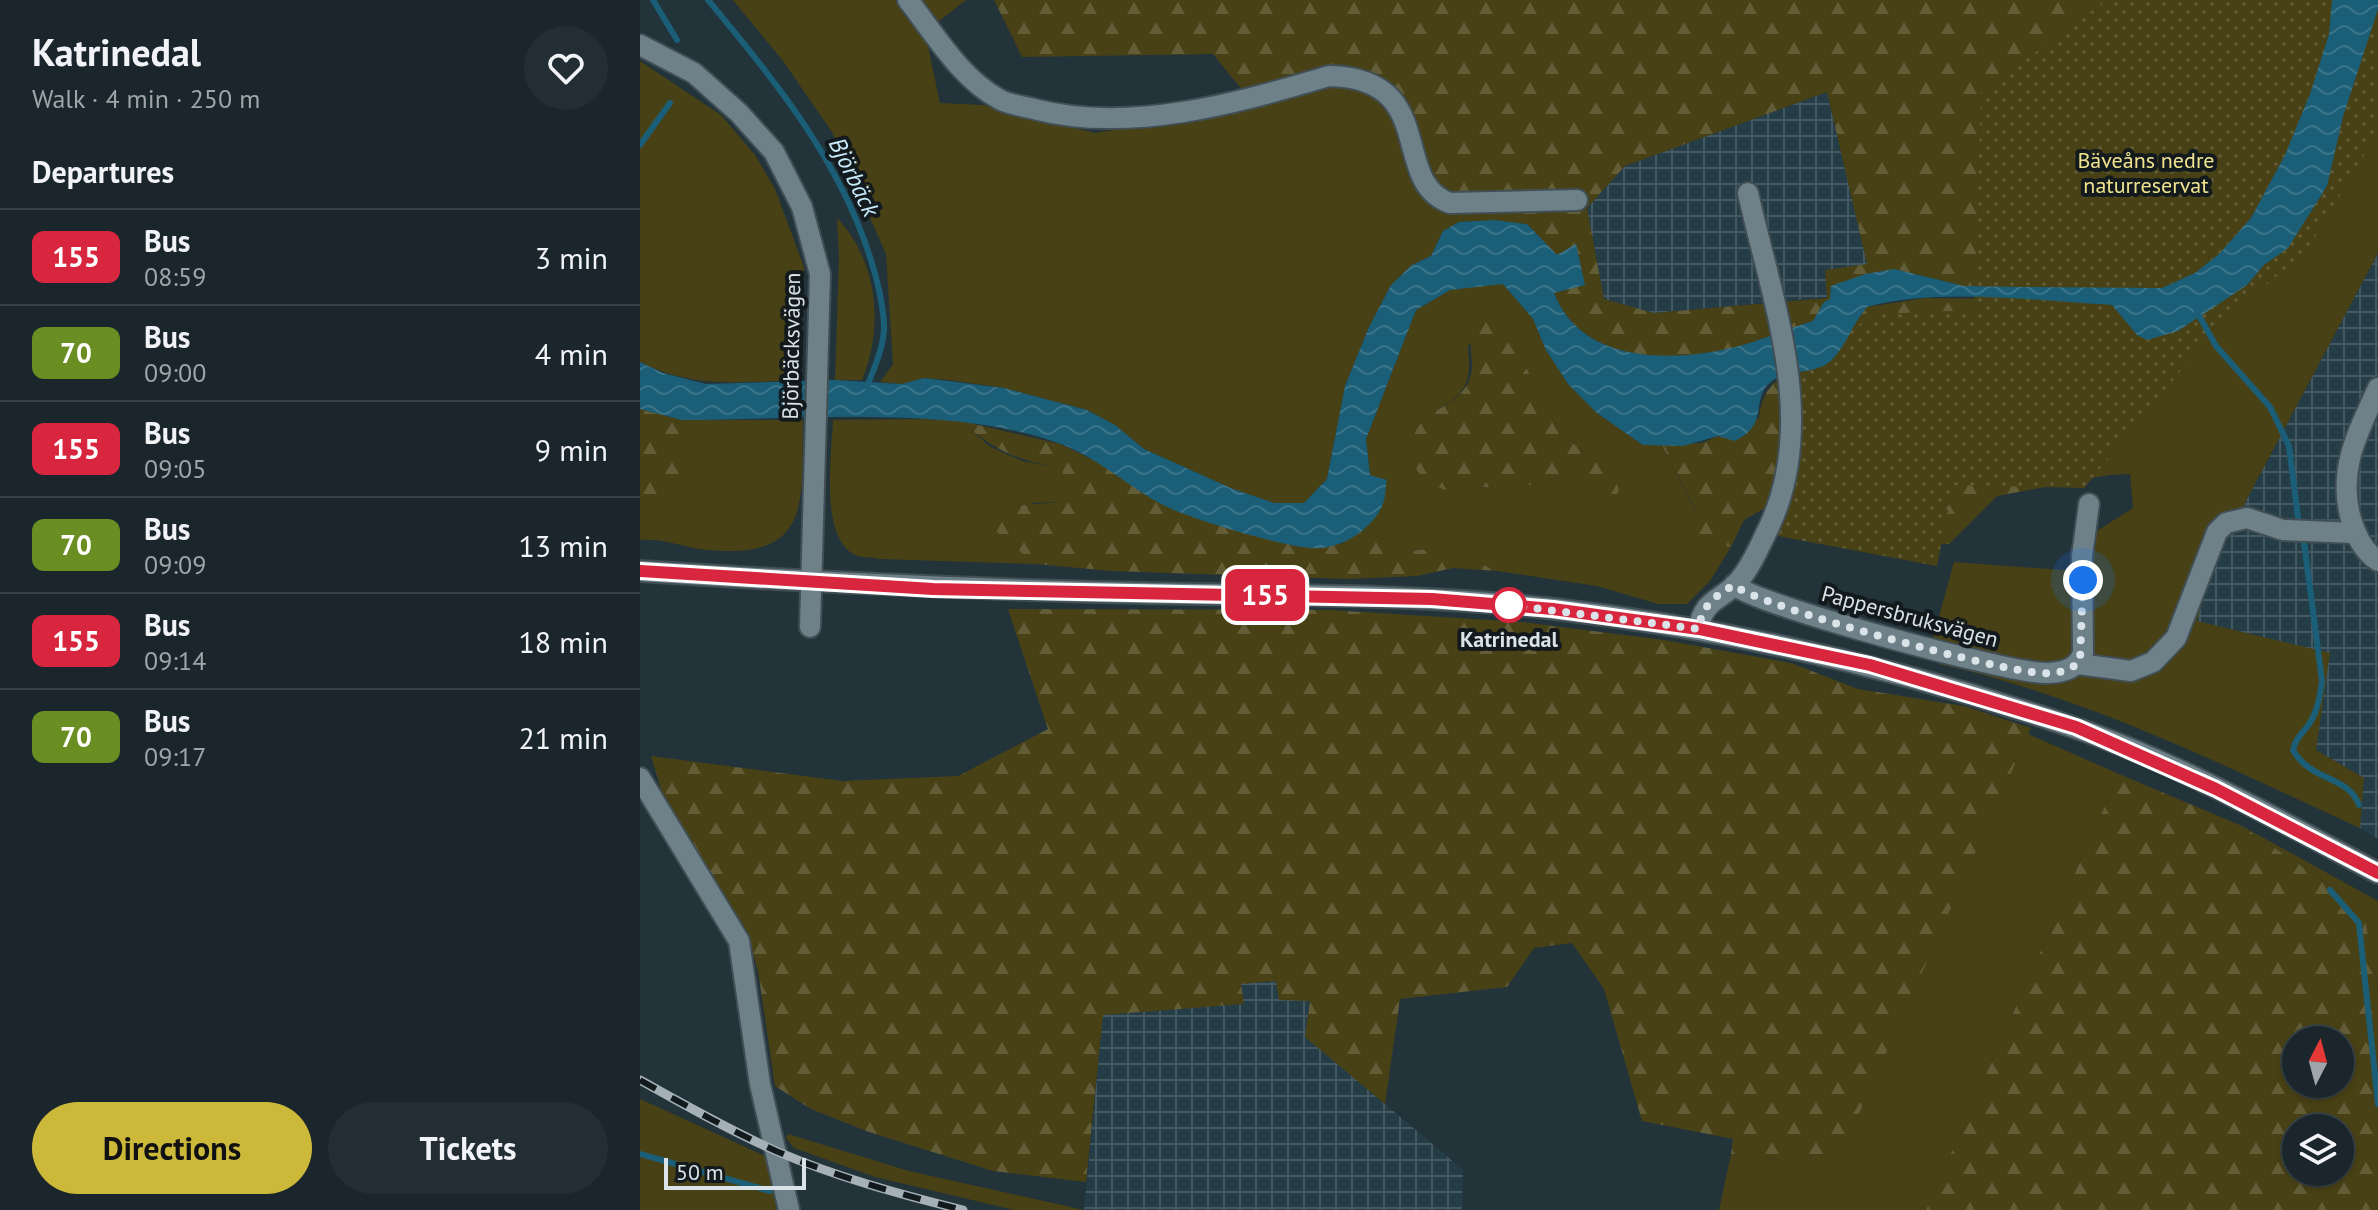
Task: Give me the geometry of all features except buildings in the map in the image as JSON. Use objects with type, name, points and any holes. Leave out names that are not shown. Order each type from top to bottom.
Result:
[{"type":"street","points":[[908,0],[978,85],[1001,101],[1064,117],[1101,118],[1213,108],[1329,76],[1347,76],[1374,82],[1393,97],[1429,187],[1441,200],[1450,203],[1577,200]]},
{"type":"street","name":"Björbäcksvägen","points":[[640,45],[694,73],[739,113],[774,152],[802,207],[820,274],[820,363],[814,426],[810,627]]},
{"type":"street","points":[[1699,629],[1700,617],[1710,601],[1734,585],[1760,545],[1787,479],[1792,392],[1748,193]]},
{"type":"street","points":[[2378,388],[2347,459],[2346,502],[2362,546],[2378,561]]},
{"type":"street","points":[[2078,664],[2083,653],[2082,556],[2089,504]]},
{"type":"street","name":"Pappersbruksvägen","points":[[1734,585],[1743,593],[1774,605],[1963,657],[2037,673],[2062,671],[2078,664],[2131,671],[2164,653],[2176,638],[2217,532],[2226,523],[2247,518],[2283,530],[2355,533]]},
{"type":"street","points":[[640,571],[933,589],[1432,599],[1553,609],[1699,629],[1870,665],[2076,727],[2216,789],[2378,873]]},
{"type":"street","points":[[640,778],[739,941],[760,1084],[789,1210]]},
{"type":"shaded area","points":[[1827,92],[1867,264],[1828,297],[1654,313],[1604,299],[1587,208],[1625,166]]},
{"type":"shaded area","points":[[2378,253],[2378,839],[2360,828],[2364,778],[2316,750],[2196,622],[2216,557]]},
{"type":"shaded area","points":[[1276,981],[1310,1000],[1306,1037],[1463,1170],[1462,1210],[1084,1210],[1103,1015],[1243,1004],[1241,984]]},
{"type":"green space","points":[[733,0],[966,0],[925,32],[940,103],[983,105],[1095,133],[1209,115],[1321,68],[1370,71],[1399,98],[1453,197],[1475,221],[1459,222],[1443,231],[1431,256],[1412,265],[1391,285],[1369,327],[1345,386],[1327,479],[1304,503],[1274,503],[1233,489],[1144,449],[1115,425],[1087,410],[1004,388],[949,380],[924,378],[902,384],[880,382],[893,364],[886,254],[832,132],[783,61]]},
{"type":"green space","points":[[994,0],[2196,0],[2019,287],[1964,286],[1894,269],[1824,303],[1813,321],[1743,345],[1690,355],[1635,354],[1609,347],[1587,335],[1568,317],[1554,293],[1576,245],[1557,255],[1527,224],[1475,221],[1429,178],[1399,98],[1370,71],[1321,68],[1248,97],[1213,54],[1022,57]],"holes":[[[1827,92],[1867,264],[1825,270],[1827,298],[1654,313],[1604,299],[1587,208],[1625,166]]]},
{"type":"green space","name":"Bäveåns nedre naturreservat","points":[[2107,0],[2378,0],[2378,132],[2306,252],[2221,322],[2084,488],[1953,485],[1937,566],[1778,536],[1799,455],[1792,358],[1880,314],[1974,310],[1981,92]]},
{"type":"green space","points":[[2378,9],[2378,253],[2216,557],[2197,621],[2330,653],[2316,750],[2364,778],[2360,828],[2100,713],[2047,694],[1938,664],[1953,659],[2080,675],[2090,657],[2095,532],[2133,508],[2130,474],[2109,475],[2103,453]]},
{"type":"green space","points":[[640,61],[721,115],[755,155],[775,189],[804,267],[799,380],[699,380],[660,371],[640,362]]},
{"type":"green space","points":[[837,218],[861,254],[873,295],[873,338],[862,380],[835,380],[839,257]]},
{"type":"green space","points":[[1489,283],[1503,284],[1533,319],[1546,350],[1568,384],[1597,413],[1643,445],[1662,445],[1695,509],[1689,541],[1731,547],[1710,581],[1687,604],[1658,604],[1597,586],[1497,571],[1444,548],[1407,551],[1363,530],[1383,504],[1386,480],[1370,476],[1366,439],[1416,310],[1450,290]],"holes":[[[1512,340],[1559,432],[1615,477],[1611,500],[1560,477],[1510,490],[1485,487],[1446,490],[1438,409],[1457,396],[1466,383],[1468,345]]]},
{"type":"green space","points":[[1925,298],[1999,299],[2103,452],[2109,475],[1997,496],[1949,544],[1889,545],[1805,513],[1770,505],[1744,520],[1731,547],[1689,541],[1695,508],[1662,445],[1702,443],[1759,418],[1763,400],[1771,387],[1780,379],[1830,355],[1846,340],[1867,307]]},
{"type":"green space","points":[[1483,320],[1512,340],[1559,432],[1615,477],[1619,491],[1611,500],[1560,477],[1510,490],[1485,487],[1446,490],[1427,483],[1409,460],[1417,429],[1466,387],[1472,370],[1471,343],[1476,328]]},
{"type":"green space","points":[[640,409],[682,420],[685,451],[683,474],[656,521],[640,518]]},
{"type":"green space","points":[[682,420],[803,420],[800,498],[794,518],[784,534],[767,545],[742,551],[708,550],[658,540],[640,540],[640,518],[656,520],[674,494],[683,473],[685,451]]},
{"type":"green space","points":[[833,420],[961,421],[989,446],[1022,461],[1064,469],[1060,502],[1032,503],[1021,550],[1035,564],[880,559],[855,555],[844,545],[836,531],[830,493]]},
{"type":"green space","points":[[961,421],[1060,444],[1104,465],[1166,506],[1341,544],[1363,530],[1407,551],[1444,548],[1497,571],[1453,568],[1417,576],[1348,579],[1112,571],[1035,564],[991,527],[1003,507],[1060,502],[1063,469],[1008,453]]},
{"type":"green space","points":[[1954,562],[2076,571],[2080,636],[2073,656],[2040,665],[2021,664],[1933,638]]},
{"type":"green space","points":[[1008,609],[1330,610],[1522,622],[1664,640],[1791,663],[1858,689],[1964,706],[2031,728],[1843,1150],[1788,1161],[1731,1154],[1733,1139],[1642,1121],[1604,989],[1572,943],[1534,948],[1507,987],[1400,999],[1385,1104],[1305,1037],[1310,1001],[1279,1000],[1276,981],[1241,984],[1244,1004],[1103,1015],[1086,1182],[993,1171],[869,1132],[811,1109],[775,1086],[758,971],[746,930],[666,805],[651,756],[842,781],[958,776],[1048,729]]},
{"type":"green space","points":[[2028,734],[2119,774],[1926,1210],[1719,1210],[1731,1154],[1788,1161],[1843,1150]]},
{"type":"green space","points":[[2119,774],[2242,826],[2363,908],[2378,989],[2378,1210],[1926,1210]]},
{"type":"green space","points":[[2242,826],[2378,901],[2378,989],[2363,908]]},
{"type":"green space","points":[[640,1099],[765,1156],[783,1210],[640,1210]]},
{"type":"green space","points":[[788,1134],[909,1171],[1084,1210],[1014,1210],[875,1177],[794,1148],[786,1138]]},
{"type":"water","points":[[2332,0],[2378,0],[2378,9],[2343,117],[2327,186],[2288,248],[2264,265],[2247,285],[2178,331],[2147,340],[2137,335],[2112,305],[1988,297],[1895,301],[1867,307],[1837,354],[1826,365],[1772,381],[1762,395],[1752,428],[1745,435],[1734,441],[1718,436],[1683,446],[1643,445],[1597,413],[1568,384],[1546,350],[1533,319],[1503,284],[1450,290],[1416,310],[1366,439],[1370,475],[1387,480],[1383,504],[1362,531],[1332,546],[1296,546],[1195,518],[1165,506],[1075,450],[1018,431],[973,423],[874,417],[682,420],[640,409],[640,362],[663,373],[706,384],[835,380],[902,384],[924,378],[1004,388],[1087,410],[1115,425],[1144,449],[1233,489],[1274,503],[1304,503],[1327,479],[1345,386],[1369,327],[1391,285],[1412,265],[1431,256],[1443,231],[1459,222],[1494,220],[1527,224],[1557,255],[1576,244],[1585,285],[1554,293],[1567,317],[1586,334],[1609,346],[1662,356],[1690,355],[1743,345],[1813,321],[1824,302],[1830,299],[1831,286],[1865,274],[1894,269],[1964,286],[2019,287],[2162,288],[2195,273],[2219,254],[2251,218],[2285,155],[2310,94],[2329,34]]},
{"type":"waterway","points":[[653,0],[677,40]]},
{"type":"waterway","name":"Björbäck","points":[[708,0],[802,121],[857,221],[875,274],[884,320],[882,344],[867,387]]},
{"type":"waterway","points":[[640,145],[670,103]]},
{"type":"waterway","points":[[2197,312],[2216,346],[2270,407],[2289,446],[2299,526]]},
{"type":"waterway","points":[[2304,542],[2322,681],[2313,717],[2293,750],[2309,768],[2347,788],[2359,805]]},
{"type":"waterway","points":[[2330,890],[2359,923],[2378,1104]]},
{"type":"waterway","points":[[640,1154],[770,1191]]},
{"type":"railway","points":[[640,1080],[776,1151],[868,1184],[963,1210]]},
{"type":"bus line","name":"155","points":[[640,571],[933,589],[1432,599],[1553,609],[1699,629],[1870,665],[2076,727],[2216,789],[2378,873]]},
{"type":"place","name":"Katrinedal","points":[[1509,605]]},
{"type":"route","points":[[1509,605],[1699,629],[1700,617],[1710,601],[1734,585],[1743,593],[1774,605],[1963,657],[2049,673],[2070,669],[2078,664],[2083,653],[2083,580]]}]
